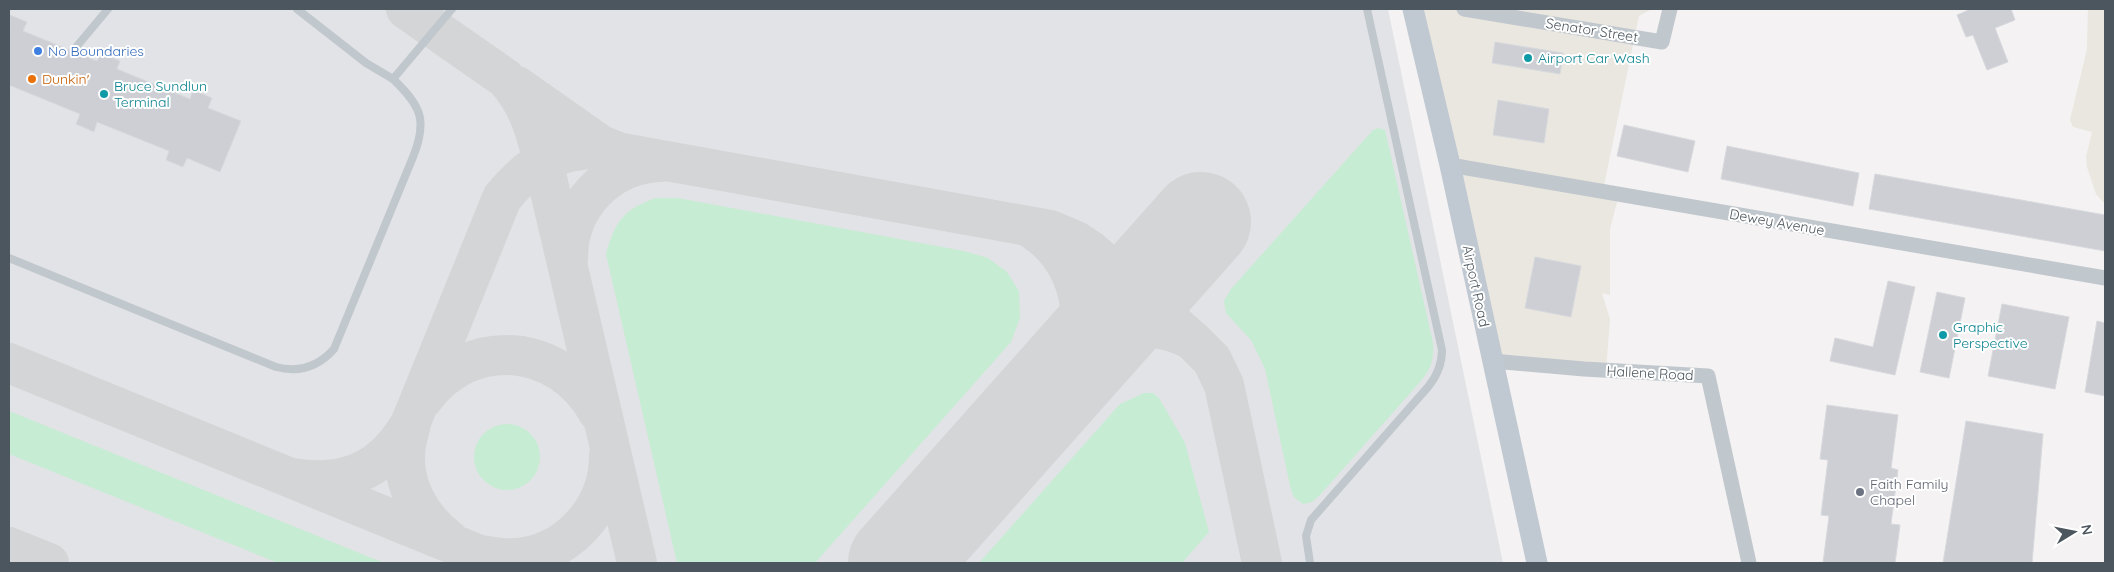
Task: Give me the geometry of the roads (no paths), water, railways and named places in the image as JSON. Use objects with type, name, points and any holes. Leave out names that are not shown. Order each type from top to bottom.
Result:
[{"type":"main road","name":"Airport Road","points":[[1413,9],[1450,165],[1537,563]]},
{"type":"street","name":"Senator Street","points":[[1464,9],[1662,42],[1670,9]]},
{"type":"street","name":"Dewey Avenue","points":[[1450,165],[2105,278]]},
{"type":"street","name":"Hallene Road","points":[[1492,361],[1584,369],[1708,376],[1749,563]]},
{"type":"lane","points":[[77,46],[108,9]]},
{"type":"lane","points":[[9,258],[276,367],[287,370],[303,369],[314,366],[331,353],[341,334],[413,157],[421,132],[421,120],[410,95],[393,79],[366,63],[297,9]]},
{"type":"lane","points":[[393,79],[452,9]]},
{"type":"lane","points":[[1310,563],[1306,536],[1311,520],[1428,387],[1434,379],[1442,360],[1442,350],[1430,292],[1367,9]]},
{"type":"place","name":"No Boundaries","points":[[38,51]]},
{"type":"place","name":"Airport Car Wash","points":[[1528,58]]},
{"type":"place","name":"Dunkin'","points":[[32,79]]},
{"type":"place","name":"Bruce Sundlun Terminal","points":[[104,94]]},
{"type":"place","name":"Graphic Perspective","points":[[1943,335]]},
{"type":"place","name":"Faith Family Chapel","points":[[1860,492]]}]
